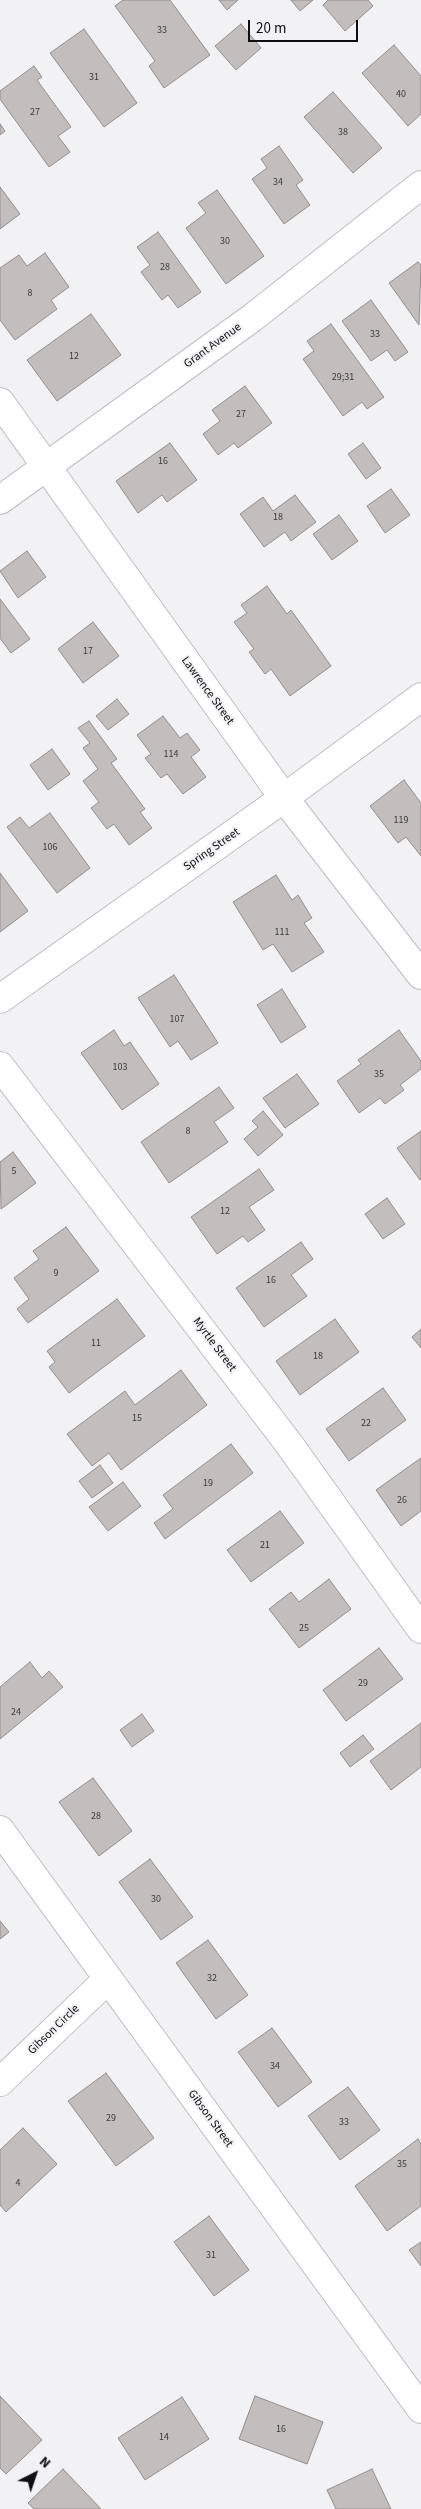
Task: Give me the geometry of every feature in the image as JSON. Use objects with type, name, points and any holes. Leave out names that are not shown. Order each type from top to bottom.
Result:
[{"type":"street","name":"Grant Avenue","points":[[0,500],[252,318],[421,185]]},
{"type":"street","name":"Lawrence Street","points":[[0,402],[284,798],[421,975]]},
{"type":"street","name":"Spring Street","points":[[0,999],[284,798],[421,697]]},
{"type":"street","name":"Myrtle Street","points":[[0,1066],[289,1444],[421,1629]]},
{"type":"street","name":"Gibson Street","points":[[0,1830],[421,2409]]},
{"type":"street","name":"Gibson Circle","points":[[0,2082],[108,1979]]},
{"type":"building","points":[[123,0],[170,0],[210,55],[164,88],[149,66],[155,61],[115,6]]},
{"type":"building","points":[[219,0],[238,0],[227,10]]},
{"type":"building","points":[[291,0],[313,0],[300,11]]},
{"type":"building","points":[[328,0],[368,0],[373,6],[345,31],[323,5]]},
{"type":"building","points":[[241,24],[261,48],[236,70],[215,46]]},
{"type":"building","points":[[84,29],[137,103],[104,127],[50,53]]},
{"type":"building","points":[[394,45],[421,76],[421,114],[408,126],[362,73]]},
{"type":"building","points":[[34,66],[42,77],[37,80],[71,127],[58,136],[70,152],[49,167],[0,99],[0,91]]},
{"type":"building","points":[[333,92],[382,148],[353,173],[304,117]]},
{"type":"building","points":[[0,124],[5,131],[0,135]]},
{"type":"building","points":[[279,146],[303,180],[296,185],[310,205],[284,224],[252,179],[267,168],[261,159]]},
{"type":"building","points":[[0,187],[20,214],[0,229]]},
{"type":"building","points":[[217,190],[264,256],[226,284],[186,228],[206,213],[198,203]]},
{"type":"building","points":[[158,232],[201,292],[178,308],[168,295],[162,300],[141,272],[150,265],[137,247]]},
{"type":"building","points":[[45,253],[69,287],[51,300],[57,309],[15,340],[0,320],[0,268],[19,255],[27,266]]},
{"type":"building","points":[[418,262],[421,265],[419,325],[389,283]]},
{"type":"building","points":[[371,300],[408,352],[395,361],[387,350],[371,361],[342,321]]},
{"type":"building","points":[[91,314],[121,355],[57,401],[27,360]]},
{"type":"building","points":[[331,324],[384,397],[367,409],[362,402],[343,416],[303,359],[314,351],[307,341]]},
{"type":"building","points":[[245,386],[272,423],[238,448],[234,443],[218,455],[203,434],[220,421],[212,410]]},
{"type":"building","points":[[170,443],[197,480],[167,502],[162,495],[138,513],[116,481]]},
{"type":"building","points":[[363,443],[381,468],[366,479],[348,454]]},
{"type":"building","points":[[391,489],[410,515],[385,533],[367,506]]},
{"type":"building","points":[[295,495],[316,522],[291,541],[285,532],[264,547],[240,514],[263,497],[273,511]]},
{"type":"building","points":[[339,515],[358,541],[332,560],[313,534]]},
{"type":"building","points":[[27,551],[46,577],[18,598],[0,571]]},
{"type":"building","points":[[267,586],[287,614],[291,610],[331,666],[290,696],[271,669],[265,674],[249,652],[254,649],[234,622],[247,613],[241,605]]},
{"type":"building","points":[[0,599],[30,639],[11,653],[0,638]]},
{"type":"building","points":[[93,622],[119,656],[83,683],[58,649]]},
{"type":"building","points":[[117,699],[129,714],[108,730],[96,716]]},
{"type":"building","points":[[163,716],[180,738],[187,733],[200,750],[191,757],[206,777],[183,794],[167,774],[161,778],[145,758],[151,754],[137,735]]},
{"type":"building","points":[[89,721],[117,759],[111,763],[145,809],[140,812],[152,828],[129,845],[114,824],[107,829],[91,808],[99,802],[83,781],[98,769],[83,748],[90,743],[78,728]]},
{"type":"building","points":[[52,749],[70,774],[48,790],[30,765]]},
{"type":"building","points":[[404,780],[421,803],[421,856],[406,837],[398,843],[370,806]]},
{"type":"building","points":[[50,813],[90,868],[57,893],[7,827],[20,817],[29,828]]},
{"type":"building","points":[[0,873],[28,911],[0,932]]},
{"type":"building","points":[[276,875],[292,900],[298,895],[312,918],[304,923],[324,952],[292,972],[273,944],[263,950],[233,902]]},
{"type":"building","points":[[174,975],[218,1043],[191,1060],[178,1041],[170,1047],[138,998]]},
{"type":"building","points":[[282,989],[306,1027],[281,1043],[257,1005]]},
{"type":"building","points":[[114,1030],[124,1046],[130,1042],[159,1084],[122,1110],[81,1053]]},
{"type":"building","points":[[399,1030],[421,1061],[421,1069],[400,1085],[404,1090],[385,1104],[380,1098],[359,1113],[337,1081],[361,1064],[358,1060]]},
{"type":"building","points":[[297,1074],[319,1104],[285,1128],[263,1098]]},
{"type":"building","points":[[219,1087],[234,1108],[214,1122],[228,1142],[169,1183],[141,1142]]},
{"type":"building","points":[[263,1111],[283,1135],[258,1156],[244,1139],[258,1127],[252,1121]]},
{"type":"building","points":[[421,1131],[421,1179],[420,1180],[397,1148]]},
{"type":"building","points":[[13,1152],[36,1183],[1,1209],[0,1162]]},
{"type":"building","points":[[259,1169],[274,1190],[249,1207],[265,1230],[248,1242],[243,1236],[217,1254],[191,1217]]},
{"type":"building","points":[[387,1198],[405,1224],[383,1239],[365,1214]]},
{"type":"building","points":[[66,1227],[99,1271],[28,1323],[17,1309],[29,1299],[14,1278],[39,1259],[33,1251]]},
{"type":"building","points":[[301,1242],[313,1259],[291,1275],[307,1296],[264,1327],[236,1288]]},
{"type":"building","points":[[117,1299],[145,1336],[69,1393],[49,1367],[55,1362],[47,1351]]},
{"type":"building","points":[[335,1319],[359,1352],[300,1395],[276,1361]]},
{"type":"building","points":[[421,1329],[421,1348],[412,1337]]},
{"type":"building","points":[[181,1370],[207,1405],[121,1470],[109,1453],[92,1466],[67,1434],[125,1391],[135,1405]]},
{"type":"building","points":[[383,1388],[406,1420],[349,1461],[326,1429]]},
{"type":"building","points":[[231,1444],[253,1473],[165,1539],[154,1523],[173,1509],[163,1495]]},
{"type":"building","points":[[421,1458],[421,1511],[401,1526],[376,1490]]},
{"type":"building","points":[[100,1465],[113,1483],[92,1498],[79,1481]]},
{"type":"building","points":[[123,1482],[141,1506],[108,1531],[89,1507]]},
{"type":"building","points":[[280,1511],[304,1543],[251,1582],[227,1550]]},
{"type":"building","points":[[329,1579],[351,1609],[299,1648],[269,1609],[291,1592],[299,1602]]},
{"type":"building","points":[[379,1648],[403,1679],[346,1721],[323,1690]]},
{"type":"building","points":[[30,1662],[42,1678],[49,1671],[63,1687],[0,1739],[0,1687]]},
{"type":"building","points":[[142,1714],[154,1731],[132,1747],[120,1730]]},
{"type":"building","points":[[421,1723],[421,1767],[391,1790],[370,1761]]},
{"type":"building","points":[[363,1735],[374,1749],[350,1767],[340,1753]]},
{"type":"building","points":[[93,1778],[132,1831],[99,1856],[59,1802]]},
{"type":"building","points":[[150,1859],[193,1917],[161,1940],[119,1882]]},
{"type":"building","points":[[0,1921],[9,1932],[0,1939]]},
{"type":"building","points":[[208,1940],[248,1995],[216,2019],[176,1963]]},
{"type":"building","points":[[272,2028],[312,2082],[278,2107],[238,2052]]},
{"type":"building","points":[[106,2073],[154,2138],[116,2166],[68,2101]]},
{"type":"building","points":[[348,2087],[380,2130],[340,2160],[308,2116]]},
{"type":"building","points":[[23,2128],[57,2164],[6,2212],[0,2205],[0,2150]]},
{"type":"building","points":[[418,2139],[421,2144],[421,2206],[387,2231],[355,2186]]},
{"type":"building","points":[[209,2216],[249,2270],[214,2296],[174,2242]]},
{"type":"building","points":[[421,2242],[421,2266],[409,2250]]},
{"type":"building","points":[[0,2396],[42,2440],[6,2474],[0,2468]]},
{"type":"building","points":[[255,2396],[323,2422],[307,2464],[239,2439]]},
{"type":"building","points":[[182,2397],[209,2439],[145,2480],[118,2438]]},
{"type":"building","points":[[63,2469],[101,2509],[34,2509],[28,2503]]},
{"type":"building","points":[[372,2469],[391,2509],[336,2509],[327,2490]]}]
